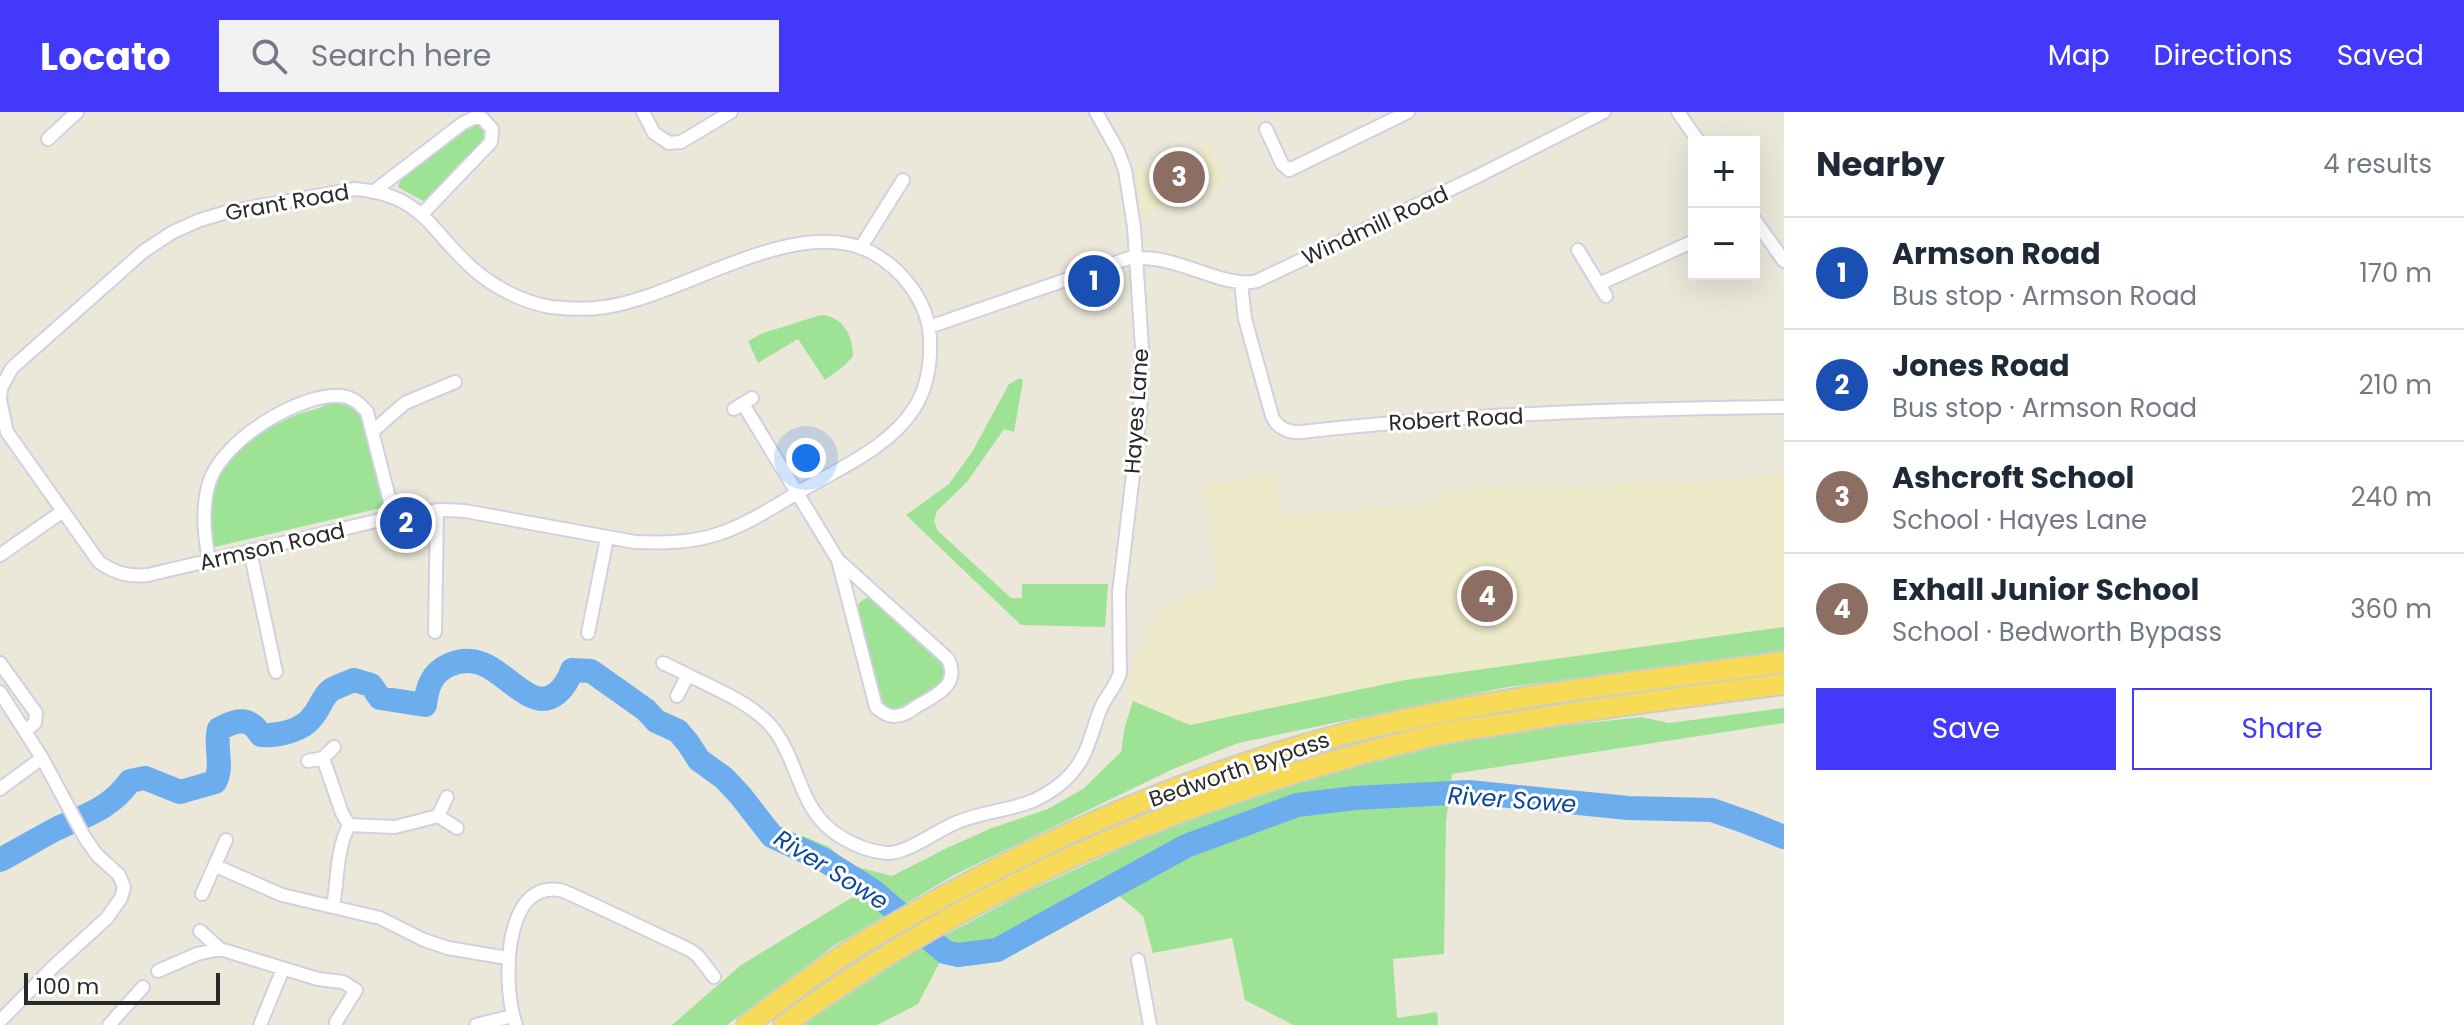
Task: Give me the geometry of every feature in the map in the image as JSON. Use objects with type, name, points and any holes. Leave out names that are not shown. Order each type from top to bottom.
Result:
[{"type":"highway","name":"Bedworth Bypass","points":[[747,1025],[864,942],[971,882],[1061,836],[1150,798],[1252,762],[1348,733],[1457,709],[1784,662]]},
{"type":"highway","name":"Bedworth Bypass","points":[[784,1025],[878,960],[983,901],[1090,848],[1162,817],[1311,767],[1434,736],[1599,708],[1784,684]]},
{"type":"street","points":[[48,139],[77,112]]},
{"type":"street","points":[[643,112],[658,137],[675,143],[731,112]]},
{"type":"street","name":"Hayes Lane","points":[[663,663],[743,704],[775,730],[793,762],[809,807],[840,837],[864,848],[889,854],[963,820],[1013,807],[1050,792],[1080,764],[1100,711],[1117,684],[1120,673],[1119,593],[1142,373],[1136,258],[1125,170],[1096,112]]},
{"type":"street","points":[[1266,129],[1282,164],[1289,170],[1408,112]]},
{"type":"street","name":"Windmill Road","points":[[1241,283],[1257,281],[1283,269],[1604,112]]},
{"type":"street","points":[[1678,112],[1695,136]]},
{"type":"street","points":[[373,192],[463,123],[482,118],[492,129],[491,142],[422,214]]},
{"type":"street","points":[[861,247],[903,180]]},
{"type":"street","name":"Grant Road","points":[[63,511],[12,441],[3,422],[1,388],[20,359],[144,251],[187,225],[214,215],[355,189],[373,192],[404,202],[422,214],[471,268],[490,282],[535,303],[573,309],[623,304],[799,242],[831,241],[861,247],[886,261],[906,280],[921,303],[929,327]]},
{"type":"street","points":[[1760,227],[1784,261]]},
{"type":"street","points":[[1599,284],[1688,244]]},
{"type":"street","points":[[1578,250],[1606,296]]},
{"type":"street","points":[[929,327],[1136,258],[1155,258],[1241,283]]},
{"type":"street","name":"Robert Road","points":[[1241,283],[1245,319],[1272,416],[1276,423],[1290,432],[1472,417],[1784,407]]},
{"type":"street","name":"Armson Road","points":[[63,511],[99,562],[116,573],[136,576],[437,510],[465,511],[607,538],[659,543],[700,539],[739,525],[798,493],[878,445],[905,421],[916,406],[929,372],[929,327]]},
{"type":"street","points":[[373,431],[405,403],[455,382]]},
{"type":"street","points":[[209,560],[204,528],[210,481],[225,458],[256,429],[296,407],[340,396],[355,400],[371,420],[394,517]]},
{"type":"street","points":[[743,404],[838,560],[876,707],[886,715],[898,716],[941,692],[952,674],[948,659],[838,560]]},
{"type":"street","points":[[435,632],[437,510]]},
{"type":"street","points":[[0,555],[63,511]]},
{"type":"street","points":[[588,633],[607,538]]},
{"type":"street","points":[[250,551],[276,672]]},
{"type":"street","points":[[0,663],[36,713],[35,723],[26,730]]},
{"type":"street","points":[[677,696],[688,675]]},
{"type":"street","points":[[0,692],[26,730],[85,838],[97,855],[119,875],[124,887],[121,898],[107,918],[0,1021]]},
{"type":"street","points":[[308,761],[323,758],[334,747]]},
{"type":"street","points":[[0,789],[42,758]]},
{"type":"street","points":[[323,758],[349,825]]},
{"type":"street","points":[[438,816],[447,797]]},
{"type":"street","points":[[349,825],[395,827],[438,816],[457,828]]},
{"type":"street","points":[[333,907],[339,850],[349,825]]},
{"type":"street","points":[[202,894],[226,840]]},
{"type":"street","points":[[216,866],[282,895],[380,918],[448,948],[507,958]]},
{"type":"street","points":[[476,1025],[514,1021],[507,986],[507,958],[522,907],[540,893],[560,890],[690,950],[714,977]]},
{"type":"street","points":[[200,931],[220,949],[318,979],[343,982],[356,990],[336,1022]]},
{"type":"street","points":[[158,971],[197,954],[220,949]]},
{"type":"street","points":[[1138,960],[1150,1025]]},
{"type":"street","points":[[260,1025],[283,969]]},
{"type":"street","points":[[109,1025],[143,987]]},
{"type":"shaded area","points":[[1210,143],[1225,184],[1139,217],[1135,168],[1157,168]]},
{"type":"shaded area","points":[[1275,472],[1282,515],[1437,504],[1436,490],[1714,481],[1784,474],[1784,627],[1405,680],[1190,725],[1129,699],[1130,670],[1161,606],[1218,586],[1204,486]]},
{"type":"green space","points":[[472,125],[483,130],[484,140],[425,202],[398,187],[401,178]]},
{"type":"green space","points":[[821,315],[841,323],[849,335],[853,356],[845,365],[825,380],[798,339],[758,363],[748,341],[763,333]]},
{"type":"green space","points":[[1020,378],[1023,380],[1014,432],[1004,429],[967,482],[937,511],[934,521],[938,531],[1011,598],[1022,598],[1022,584],[1108,584],[1105,627],[1021,625],[906,515],[949,484],[972,452],[1009,384]]},
{"type":"green space","points":[[341,401],[349,403],[365,420],[385,501],[381,508],[215,547],[210,531],[210,504],[213,489],[230,461],[270,428],[299,414]]},
{"type":"green space","points":[[866,598],[873,599],[937,656],[945,671],[945,677],[938,687],[904,707],[888,708],[878,696],[857,610],[859,603]]},
{"type":"green space","points":[[1784,627],[1784,651],[1502,688],[1238,743],[1171,770],[954,875],[832,947],[727,1025],[672,1025],[741,965],[856,895],[831,869],[778,848],[777,833],[787,831],[808,838],[829,847],[850,865],[892,876],[992,828],[1048,809],[1083,789],[1121,752],[1133,701],[1190,725],[1405,680]]},
{"type":"green space","points":[[1784,708],[1784,723],[1452,774],[1446,822],[1444,954],[1393,959],[1397,1018],[1437,1012],[1438,1025],[1293,1025],[1245,1000],[1232,938],[1153,953],[1143,916],[1110,888],[997,950],[958,955],[945,952],[918,1004],[877,1025],[802,1025],[910,954],[1024,893],[1168,827],[1263,791],[1464,737],[1641,717],[1669,723]]},
{"type":"waterway","name":"River Sowe","points":[[0,860],[97,810],[130,781],[145,778],[180,792],[215,782],[219,770],[219,729],[227,725],[240,721],[248,723],[261,735],[290,732],[309,721],[331,690],[354,680],[371,685],[380,698],[425,705],[434,677],[443,668],[462,661],[484,664],[531,696],[545,699],[557,693],[572,670],[591,671],[646,710],[656,721],[678,731],[699,760],[724,778],[772,836],[824,860],[873,891],[945,952],[958,955],[997,950],[1186,846],[1297,805],[1355,798],[1469,792],[1628,808],[1712,810],[1784,837]]},
{"type":"place","name":"Ashcroft School","points":[[1179,177]]},
{"type":"place","name":"Armson Road","points":[[1094,281]]},
{"type":"place","name":"Jones Road","points":[[406,523]]},
{"type":"place","name":"Exhall Junior School","points":[[1487,596]]}]
